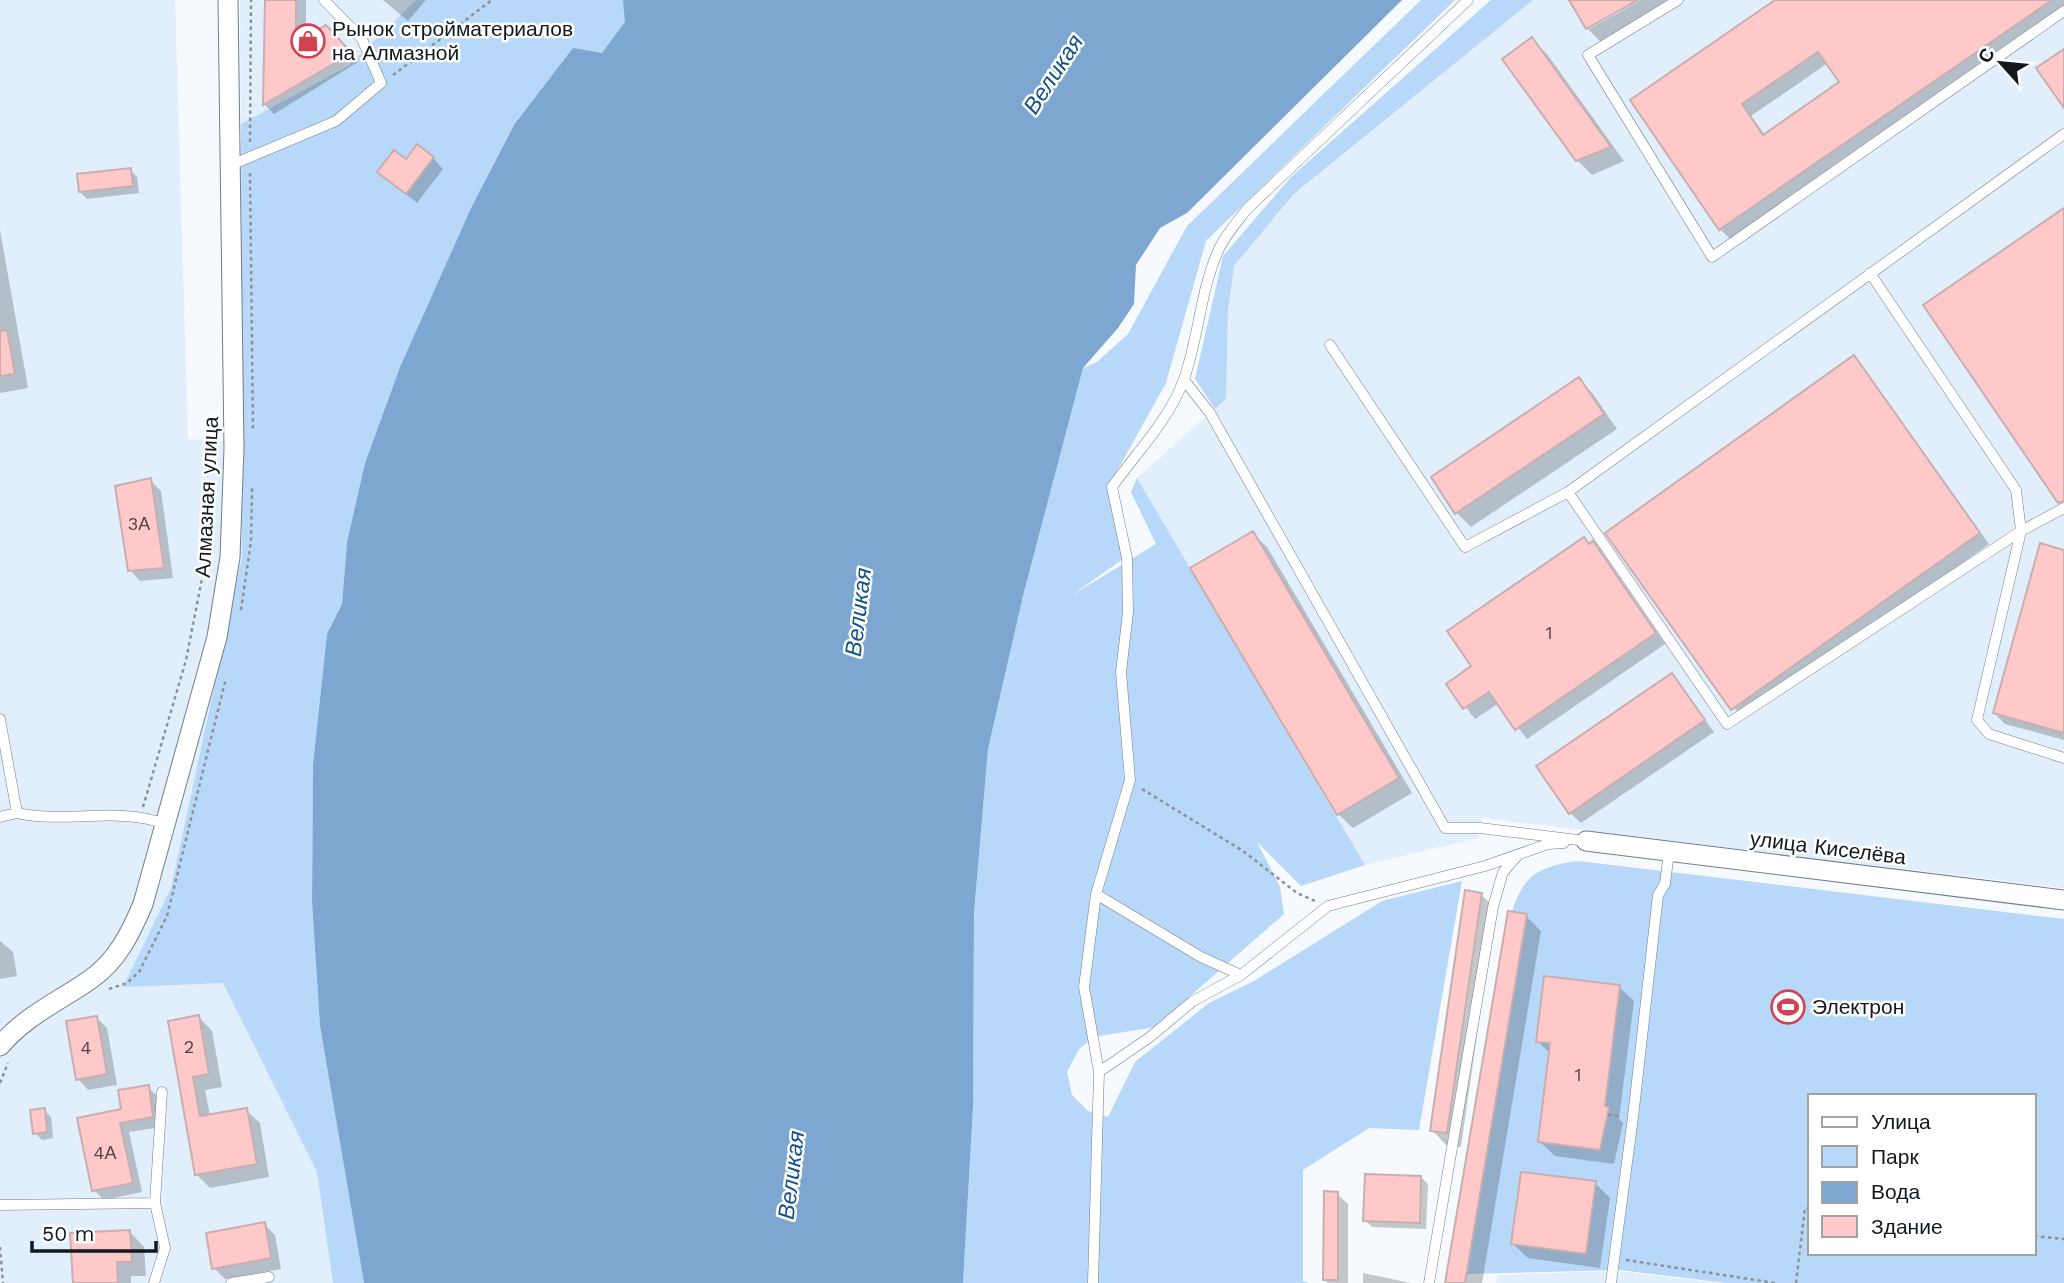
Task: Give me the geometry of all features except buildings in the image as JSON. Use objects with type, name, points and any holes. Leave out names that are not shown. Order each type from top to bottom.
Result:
[{"type":"street","name":"Алмазная улица","points":[[5,1053],[13,1030],[50,1003],[93,978],[128,939],[143,904],[217,637],[230,557],[241,168],[228,0]]},
{"type":"street","name":"улица Киселёва","points":[[1586,841],[2064,900]]},
{"type":"lane","points":[[241,168],[336,121],[382,83],[362,39],[324,0]]},
{"type":"lane","points":[[1093,1283],[1099,1072],[1084,988],[1096,894],[1130,780],[1121,672],[1128,611],[1127,558],[1112,487],[1160,420],[1184,380],[1209,279],[1220,247],[1231,229],[1247,209],[1468,0]]},
{"type":"lane","points":[[1678,0],[1588,55],[1712,257],[2064,11]]},
{"type":"lane","points":[[1330,345],[1465,547],[1568,492],[2064,134]]},
{"type":"lane","points":[[1870,273],[2016,490],[2021,531],[1977,720],[1989,734],[2064,758]]},
{"type":"lane","points":[[1184,380],[1210,413],[1445,828],[1480,828],[1586,841]]},
{"type":"lane","points":[[1568,492],[1727,724],[2021,531],[2064,508]]},
{"type":"lane","points":[[0,719],[17,813]]},
{"type":"lane","points":[[0,817],[17,813],[45,819],[141,815],[165,824]]},
{"type":"lane","points":[[1099,1072],[1150,1037],[1193,1001],[1241,975],[1328,906],[1485,866],[1548,844],[1586,841]]},
{"type":"lane","points":[[1429,1283],[1493,907],[1503,872],[1520,852]]},
{"type":"lane","points":[[1611,1283],[1658,895],[1665,884],[1669,852]]},
{"type":"lane","points":[[1096,894],[1201,957],[1241,975]]},
{"type":"lane","points":[[154,1283],[165,1248],[155,1203],[162,1093]]},
{"type":"lane","points":[[0,1205],[155,1203]]},
{"type":"lane","points":[[231,1283],[268,1277]]},
{"type":"path","points":[[250,145],[251,0]]},
{"type":"path","points":[[382,83],[492,0]]},
{"type":"path","points":[[241,168],[255,355],[253,435]]},
{"type":"path","points":[[239,620],[248,569],[252,488]]},
{"type":"path","points":[[141,815],[186,660],[214,519]]},
{"type":"path","points":[[107,990],[127,983],[139,972],[167,916],[228,670]]},
{"type":"path","points":[[1130,780],[1243,851],[1297,893],[1328,906]]},
{"type":"path","points":[[0,1083],[5,1053]]},
{"type":"path","points":[[1796,1283],[1805,1208],[1808,1209]]},
{"type":"path","points":[[2036,1236],[2064,1239]]},
{"type":"path","points":[[0,1247],[3,1283]]},
{"type":"path","points":[[1614,1259],[1775,1283]]},
{"type":"shaded area","points":[[0,0],[175,0],[188,439],[242,443],[242,557],[171,888],[124,986],[223,982],[317,1172],[333,1283],[0,1283]]},
{"type":"shaded area","name":"Рынок стройматериалов на Алмазной","points":[[240,0],[416,0],[348,66],[241,124]]},
{"type":"shaded area","points":[[1533,0],[2064,0],[2064,888],[1482,818],[1478,838],[1365,865],[1137,478],[1226,399],[1228,311],[1234,266],[1294,195]]},
{"type":"shaded area","points":[[1616,1271],[1719,1283],[1496,1283],[1498,1275]]},
{"type":"green space","points":[[416,0],[623,0],[626,22],[602,53],[514,125],[471,208],[400,367],[365,463],[347,542],[342,604],[327,634],[313,764],[312,902],[320,1026],[364,1283],[333,1283],[317,1172],[223,983],[123,987],[171,888],[242,557],[241,124],[348,66]]},
{"type":"green space","points":[[1421,0],[1455,0],[1206,241],[1166,383],[1108,487],[1123,559],[1072,595],[1156,544],[1131,492],[1137,478],[1365,865],[1301,886],[1257,842],[1280,887],[1284,914],[1155,1027],[1094,1037],[1079,1049],[1067,1072],[1072,1095],[1088,1111],[1108,1117],[1135,1062],[1209,1003],[1254,981],[1382,901],[1462,881],[1419,1130],[1369,1128],[1303,1170],[1303,1281],[1309,1283],[963,1283],[973,1107],[974,913],[988,749],[1023,596],[1083,368],[1097,362],[1128,334],[1187,226]]},
{"type":"green space","points":[[1491,0],[1533,0],[1294,194],[1234,266],[1228,311],[1226,399],[1215,409],[1195,379],[1223,256],[1291,177]]},
{"type":"green space","name":"Электрон","points":[[1578,861],[2064,919],[2064,1283],[1726,1283],[1620,1270],[1467,1274],[1527,915],[1512,912],[1516,899],[1528,881],[1535,874],[1553,866]]},
{"type":"water","name":"Великая","points":[[623,0],[1402,0],[1187,213],[1160,228],[1136,265],[1134,304],[1118,328],[1083,368],[1023,596],[988,749],[974,913],[973,1107],[963,1283],[364,1283],[320,1026],[312,902],[313,764],[327,634],[342,604],[347,542],[365,463],[400,367],[471,208],[514,125],[573,48],[602,53],[625,22]]},
{"type":"place","name":"Рынок стройматериалов на Алмазной","points":[[308,41]]},
{"type":"place","name":"Электрон","points":[[1788,1007]]}]
